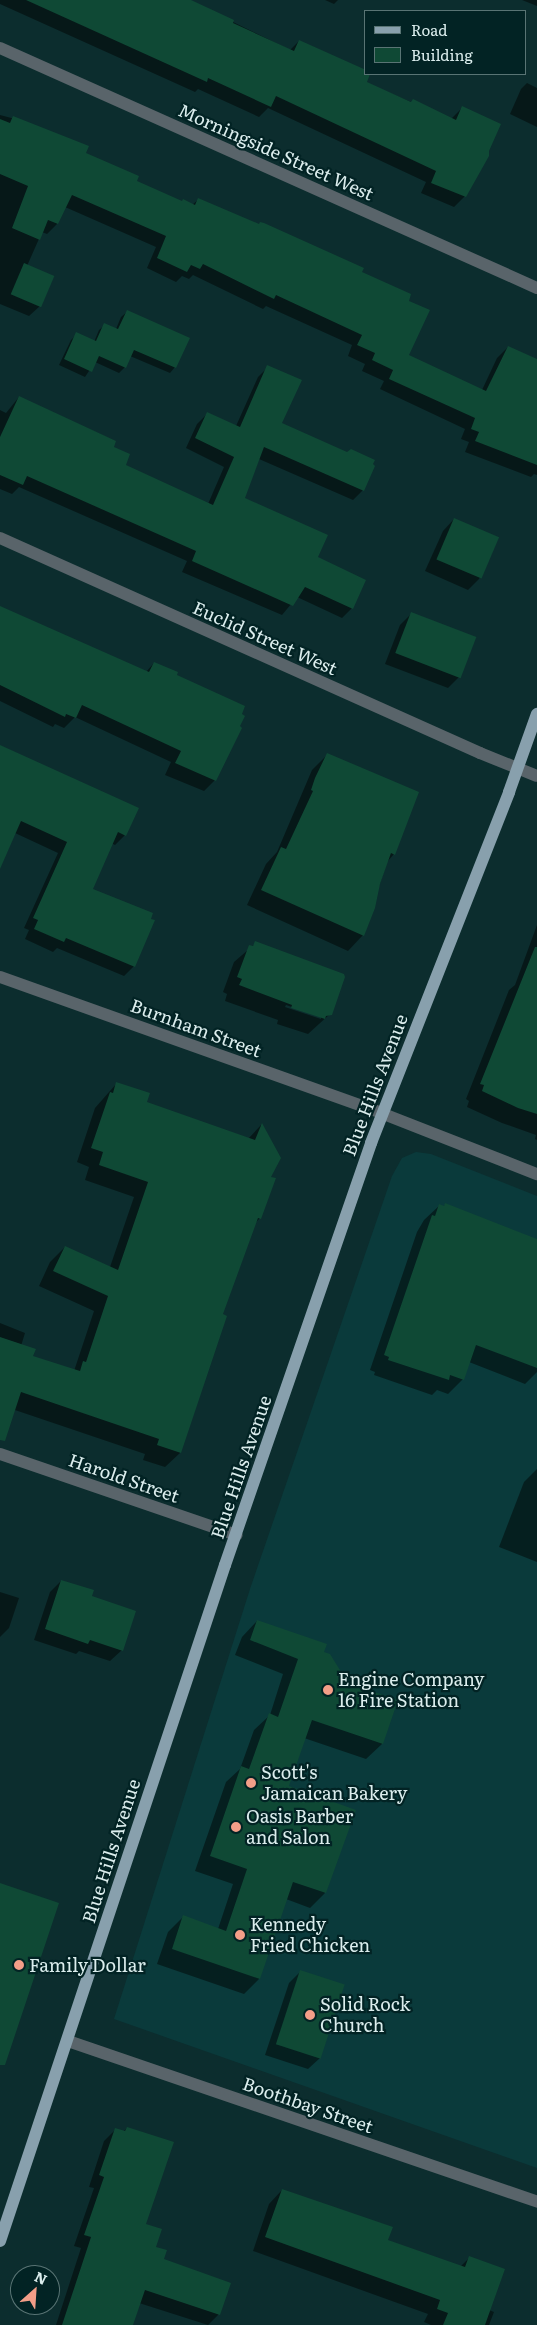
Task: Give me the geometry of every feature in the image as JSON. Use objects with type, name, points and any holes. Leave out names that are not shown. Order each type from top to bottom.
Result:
[{"type":"main road","name":"Blue Hills Avenue","points":[[0,2241],[236,1535],[381,1113],[537,714]]},
{"type":"street","name":"Morningside Street West","points":[[0,48],[537,288]]},
{"type":"street","name":"Euclid Street West","points":[[0,538],[480,753],[537,776]]},
{"type":"street","name":"Burnham Street","points":[[0,977],[381,1113],[537,1174]]},
{"type":"street","name":"Harold Street","points":[[0,1454],[236,1535]]},
{"type":"street","name":"Boothbay Street","points":[[68,2041],[537,2202]]},
{"type":"shaded area","points":[[416,1152],[431,1154],[537,1196],[537,2168],[114,2019],[250,1589],[392,1176],[402,1158]]},
{"type":"building","points":[[26,0],[191,0],[234,20],[233,23],[294,51],[299,40],[364,69],[364,75],[370,75],[367,82],[411,102],[413,99],[456,120],[462,106],[501,124],[489,151],[489,156],[466,197],[431,183],[436,171],[276,96],[271,107],[208,78],[207,82]]},
{"type":"building","points":[[13,116],[89,146],[86,153],[139,176],[137,181],[182,201],[183,199],[195,205],[198,198],[259,224],[260,222],[264,223],[364,268],[362,272],[411,294],[409,301],[430,310],[409,355],[486,391],[508,346],[537,359],[537,465],[475,441],[479,432],[471,429],[475,418],[389,379],[393,370],[372,360],[375,353],[357,345],[362,335],[276,295],[274,299],[203,264],[200,269],[191,265],[187,272],[157,258],[166,236],[72,195],[58,224],[48,220],[40,240],[12,228],[28,186],[0,174],[0,119],[10,123]]},
{"type":"building","points":[[24,263],[54,276],[41,307],[11,294]]},
{"type":"building","points":[[127,310],[190,338],[176,368],[134,350],[126,368],[99,356],[92,372],[64,359],[76,332],[96,341],[104,323],[118,329]]},
{"type":"building","points":[[267,365],[302,380],[282,423],[347,452],[351,449],[375,460],[373,464],[375,466],[364,491],[264,447],[245,498],[328,535],[318,557],[366,580],[353,609],[305,587],[293,606],[192,561],[196,551],[27,476],[23,485],[0,475],[0,437],[19,396],[116,441],[114,447],[130,454],[126,465],[213,505],[234,457],[195,438],[207,412],[240,427]]},
{"type":"building","points":[[454,518],[499,537],[482,579],[436,559]]},
{"type":"building","points":[[0,606],[149,672],[154,662],[178,672],[177,675],[245,706],[242,714],[245,716],[240,726],[242,728],[216,781],[175,763],[181,751],[82,705],[76,718],[66,714],[65,717],[0,685]]},
{"type":"building","points":[[411,612],[476,637],[461,678],[395,653]]},
{"type":"building","points":[[0,745],[139,808],[126,836],[118,832],[93,889],[153,913],[151,919],[155,920],[135,967],[66,938],[64,942],[34,929],[38,920],[33,918],[67,842],[21,821],[0,869]]},
{"type":"building","points":[[327,753],[419,792],[395,855],[391,853],[380,884],[375,908],[364,936],[261,890],[281,847],[286,849],[313,791],[311,790],[315,778]]},
{"type":"building","points":[[255,941],[344,974],[345,977],[332,1015],[326,1016],[325,1019],[291,1008],[292,1005],[239,985],[242,979],[237,977],[249,945],[253,946]]},
{"type":"building","points":[[535,947],[537,947],[537,1114],[518,1108],[482,1091],[484,1085],[480,1084]]},
{"type":"building","points":[[116,1082],[150,1093],[147,1102],[255,1140],[262,1123],[281,1158],[271,1177],[276,1178],[261,1219],[258,1218],[223,1314],[227,1316],[181,1453],[157,1445],[159,1439],[21,1392],[5,1441],[0,1440],[0,1337],[36,1349],[33,1356],[80,1371],[83,1361],[86,1362],[108,1296],[53,1271],[65,1246],[118,1270],[148,1182],[99,1165],[103,1152],[91,1148],[110,1092],[113,1093]]},
{"type":"building","points":[[445,1203],[537,1239],[537,1368],[476,1345],[464,1380],[450,1375],[449,1380],[388,1360],[389,1357],[384,1355],[432,1215],[435,1216],[439,1204],[444,1206]]},
{"type":"building","points":[[61,1580],[94,1590],[92,1596],[136,1611],[123,1651],[90,1640],[88,1644],[45,1629]]},
{"type":"building","points":[[257,1620],[327,1644],[324,1652],[330,1654],[348,1683],[398,1700],[383,1744],[312,1720],[289,1786],[356,1810],[326,1893],[293,1882],[260,1979],[172,1949],[183,1915],[226,1931],[247,1869],[210,1856],[241,1766],[249,1769],[269,1713],[278,1717],[298,1659],[250,1640]]},
{"type":"building","name":"Family Dollar","points":[[0,1883],[59,1903],[5,2065],[0,2065]]},
{"type":"building","name":"Solid Rock Church","points":[[300,1970],[345,1985],[321,2059],[276,2044]]},
{"type":"building","points":[[127,2127],[174,2142],[146,2224],[162,2229],[156,2247],[167,2250],[164,2259],[231,2283],[220,2315],[145,2290],[133,2325],[62,2325],[91,2237],[84,2235],[104,2177],[99,2175],[115,2128],[125,2131]]},
{"type":"building","points":[[282,2189],[393,2227],[388,2240],[465,2267],[469,2256],[505,2269],[485,2325],[443,2325],[448,2313],[437,2309],[440,2300],[265,2237]]},
{"type":"place","name":"Engine Company 16 Fire Station","points":[[328,1690]]},
{"type":"place","name":"Scott's Jamaican Bakery","points":[[251,1783]]},
{"type":"place","name":"Oasis Barber and Salon","points":[[236,1827]]},
{"type":"place","name":"Kennedy Fried Chicken","points":[[240,1935]]},
{"type":"place","name":"Family Dollar","points":[[19,1965]]},
{"type":"place","name":"Solid Rock Church","points":[[310,2015]]}]
